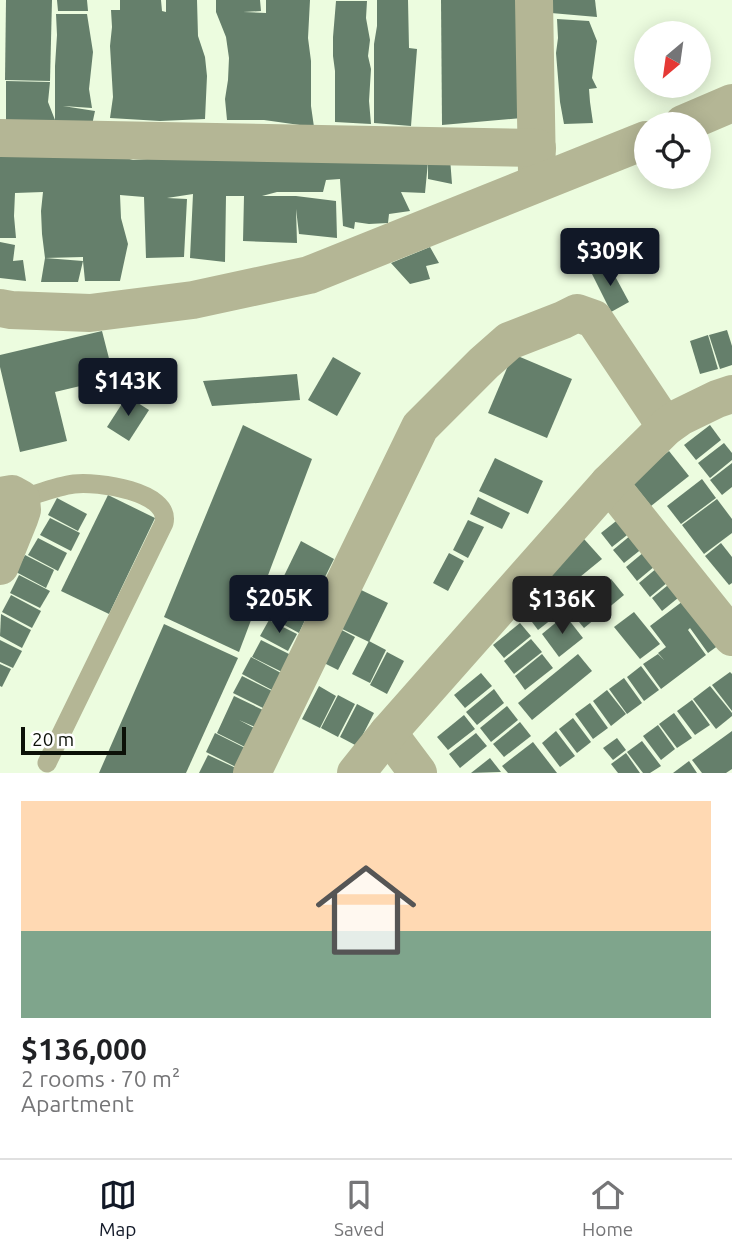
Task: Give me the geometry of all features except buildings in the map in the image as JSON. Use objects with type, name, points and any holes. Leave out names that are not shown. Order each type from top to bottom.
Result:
[{"type":"street","points":[[534,0],[537,165]]},
{"type":"street","points":[[711,112],[732,103]]},
{"type":"street","points":[[0,138],[537,165]]},
{"type":"street","points":[[0,308],[90,313],[193,300],[309,275],[537,165],[634,143]]},
{"type":"street","points":[[252,773],[420,428],[509,341],[577,313],[594,319],[666,427]]},
{"type":"street","points":[[356,773],[388,733],[609,483],[666,427],[716,399],[732,394]]},
{"type":"street","points":[[609,483],[732,637]]},
{"type":"street","points":[[0,566],[22,509],[11,498]]},
{"type":"street","points":[[388,733],[418,773]]},
{"type":"lane","points":[[11,498],[72,484],[99,483],[146,496],[163,509],[166,515],[47,763]]}]
